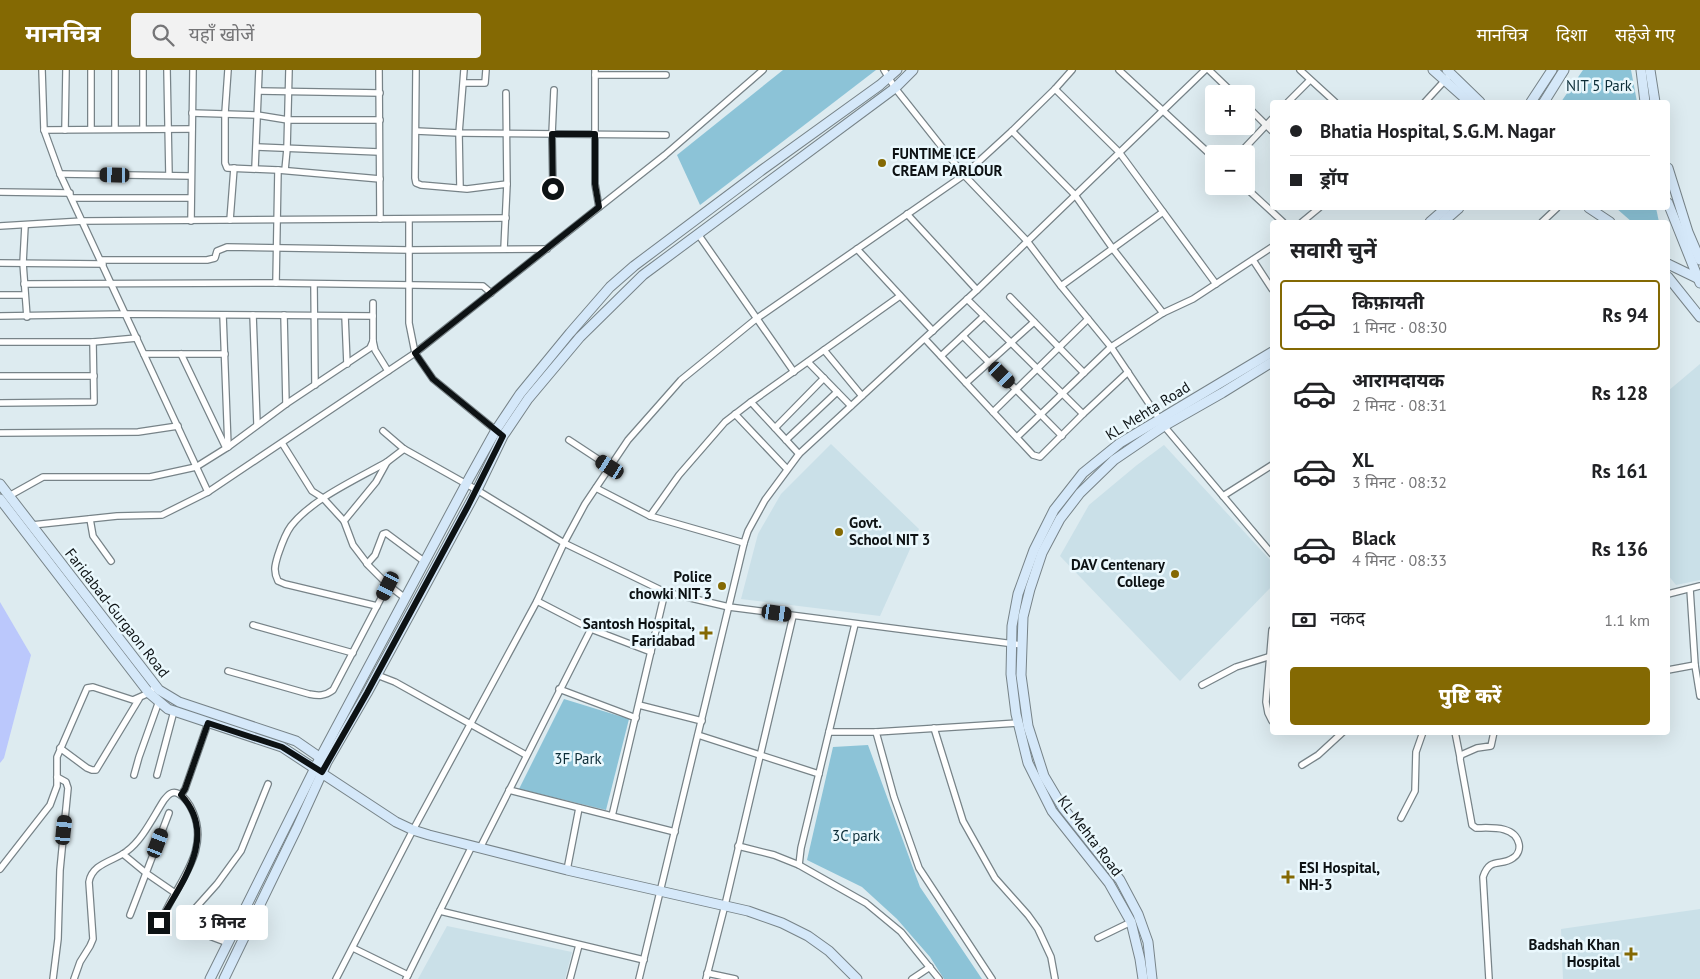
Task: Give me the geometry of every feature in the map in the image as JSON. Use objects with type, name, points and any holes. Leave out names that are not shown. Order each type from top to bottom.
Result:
[{"type":"street","points":[[42,70],[44,130],[60,174],[84,221],[208,492]]},
{"type":"street","points":[[65,130],[66,70]]},
{"type":"street","points":[[90,70],[92,130]]},
{"type":"street","points":[[115,70],[115,129]]},
{"type":"street","points":[[143,129],[144,70]]},
{"type":"street","points":[[167,70],[169,175]]},
{"type":"street","points":[[191,220],[193,70]]},
{"type":"street","points":[[228,70],[226,168],[255,168],[380,179]]},
{"type":"street","points":[[255,168],[259,70]]},
{"type":"street","points":[[276,283],[277,220],[282,170],[287,149],[289,70]]},
{"type":"street","points":[[379,70],[380,219]]},
{"type":"street","points":[[416,70],[416,183],[467,189],[507,184]]},
{"type":"street","points":[[460,188],[459,133],[464,70]]},
{"type":"street","points":[[464,83],[485,83],[486,70]]},
{"type":"street","points":[[32,525],[117,516],[162,515],[208,492],[415,353],[665,155],[764,70]]},
{"type":"street","points":[[210,979],[466,484],[499,433],[520,394],[610,287],[634,266],[886,74],[897,70]]},
{"type":"street","points":[[324,760],[377,675],[477,490],[499,433],[580,337],[643,275],[896,88],[913,70]]},
{"type":"street","points":[[336,979],[413,830],[537,601],[564,543],[596,488],[628,440],[681,380],[756,319],[964,175],[1012,131],[1072,70]]},
{"type":"street","points":[[1119,70],[1205,150]]},
{"type":"street","points":[[639,979],[744,543],[764,500],[799,454],[977,290],[1205,70]]},
{"type":"street","points":[[1210,70],[1225,85]]},
{"type":"street","points":[[1300,70],[1333,100]]},
{"type":"street","points":[[1433,70],[1448,75],[1478,100]]},
{"type":"street","points":[[1532,100],[1552,70]]},
{"type":"street","points":[[1545,100],[1564,70]]},
{"type":"street","points":[[1641,70],[1645,100]]},
{"type":"street","points":[[1650,70],[1655,100]]},
{"type":"street","points":[[599,207],[595,184],[595,73],[666,75]]},
{"type":"street","points":[[886,74],[964,175],[1027,241],[1111,347],[1161,423],[1270,552]]},
{"type":"street","points":[[1427,100],[1448,75]]},
{"type":"street","points":[[1448,75],[1467,100]]},
{"type":"street","points":[[1290,100],[1310,80]]},
{"type":"street","points":[[1055,89],[1120,152],[1216,284]]},
{"type":"street","points":[[553,189],[552,134],[554,90]]},
{"type":"street","points":[[258,91],[380,93]]},
{"type":"street","points":[[504,249],[507,184],[506,93]]},
{"type":"street","points":[[192,113],[257,115],[288,120],[380,120]]},
{"type":"street","points":[[1255,114],[1270,128]]},
{"type":"street","points":[[1248,145],[1270,121]]},
{"type":"street","points":[[44,130],[192,129]]},
{"type":"street","points":[[416,131],[506,134],[666,135]]},
{"type":"street","points":[[1012,131],[1075,195],[1163,313]]},
{"type":"street","points":[[257,147],[379,152]]},
{"type":"street","points":[[230,220],[234,168]]},
{"type":"street","points":[[60,174],[191,176]]},
{"type":"street","points":[[1670,174],[1688,232],[1700,260]]},
{"type":"street","points":[[0,192],[191,198]]},
{"type":"street","points":[[1254,195],[1281,220]]},
{"type":"street","points":[[1670,208],[1699,280]]},
{"type":"street","points":[[1305,220],[1317,210]]},
{"type":"street","points":[[1432,220],[1444,210]]},
{"type":"street","points":[[1445,220],[1456,210]]},
{"type":"street","points":[[1544,220],[1555,210]]},
{"type":"street","points":[[1592,210],[1607,220]]},
{"type":"street","points":[[1061,286],[1163,212]]},
{"type":"street","points":[[907,214],[977,290]]},
{"type":"street","points":[[0,226],[84,221],[506,218]]},
{"type":"street","points":[[408,219],[409,323],[415,353],[433,379],[499,433]]},
{"type":"street","points":[[25,226],[23,263],[27,317]]},
{"type":"street","points":[[698,234],[794,372]]},
{"type":"street","points":[[0,263],[206,260],[215,258],[218,250],[222,248],[547,249]]},
{"type":"street","points":[[1016,437],[1111,347],[1163,313],[1192,299],[1270,248]]},
{"type":"street","points":[[857,249],[933,331]]},
{"type":"street","points":[[1253,260],[1270,286]]},
{"type":"street","points":[[1670,265],[1699,280]]},
{"type":"street","points":[[1670,280],[1700,317]]},
{"type":"street","points":[[24,284],[408,284],[483,286],[491,293]]},
{"type":"street","points":[[314,284],[315,385]]},
{"type":"street","points":[[0,294],[25,295]]},
{"type":"street","points":[[650,516],[679,475],[725,422],[900,296]]},
{"type":"street","points":[[1010,297],[1084,374]]},
{"type":"street","points":[[967,299],[1083,414]]},
{"type":"street","points":[[373,303],[373,341],[375,350],[388,371]]},
{"type":"street","points":[[0,316],[126,314],[373,316]]},
{"type":"street","points":[[223,315],[227,448]]},
{"type":"street","points":[[253,315],[257,424]]},
{"type":"street","points":[[284,315],[286,404]]},
{"type":"street","points":[[344,316],[347,364]]},
{"type":"street","points":[[942,356],[984,316]]},
{"type":"street","points":[[993,412],[1088,319]]},
{"type":"street","points":[[966,383],[1034,322]]},
{"type":"street","points":[[963,336],[1062,436]]},
{"type":"street","points":[[0,342],[93,342],[137,338]]},
{"type":"street","points":[[925,339],[1016,437],[1034,455],[1040,457],[1128,372]]},
{"type":"street","points":[[5,498],[43,477],[150,477],[196,467],[227,448],[257,424],[370,348],[373,341]]},
{"type":"street","points":[[0,403],[94,402],[93,342]]},
{"type":"street","points":[[824,350],[862,396]]},
{"type":"street","name":"KL Mehta Road","points":[[1152,979],[1148,942],[1138,914],[1120,880],[1063,808],[1044,776],[1028,726],[1021,675],[1024,617],[1030,589],[1042,553],[1060,519],[1080,493],[1114,460],[1161,423],[1270,353]]},
{"type":"street","points":[[144,354],[225,354]]},
{"type":"street","points":[[181,354],[227,448]]},
{"type":"street","points":[[808,362],[851,406]]},
{"type":"street","name":"KL Mehta Road","points":[[1144,979],[1131,922],[1109,883],[1052,811],[1028,763],[1018,723],[1011,674],[1012,626],[1018,594],[1034,550],[1054,510],[1083,473],[1120,443],[1222,393],[1270,363]]},
{"type":"street","points":[[0,376],[94,376]]},
{"type":"street","points":[[775,428],[824,378]]},
{"type":"street","points":[[786,440],[837,392]]},
{"type":"street","points":[[751,402],[799,454]]},
{"type":"street","points":[[735,414],[787,469]]},
{"type":"street","points":[[0,433],[138,432],[178,426]]},
{"type":"street","points":[[383,431],[404,449],[477,490],[564,543],[665,592],[729,607],[1022,645]]},
{"type":"street","points":[[569,440],[610,467]]},
{"type":"street","points":[[282,443],[312,491],[323,498],[344,521],[353,545],[367,564],[388,586],[406,598]]},
{"type":"street","points":[[378,606],[285,584],[278,581],[274,569],[281,546],[290,527],[332,491],[387,462],[404,449]]},
{"type":"street","points":[[344,521],[376,482],[387,462]]},
{"type":"street","points":[[1223,496],[1270,466]]},
{"type":"street","name":"Faridabad-Gurgaon Road","points":[[0,484],[5,498],[152,690]]},
{"type":"street","points":[[596,488],[650,516],[744,543]]},
{"type":"street","name":"Faridabad-Gurgaon Road","points":[[5,498],[32,525],[152,690],[158,701],[168,709],[282,747],[385,815],[413,830],[567,870],[725,905],[782,923],[808,936],[829,952],[857,979]]},
{"type":"street","points":[[90,519],[92,536],[111,561]]},
{"type":"street","points":[[367,564],[375,555],[383,534],[386,534],[425,562]]},
{"type":"street","points":[[228,671],[309,694],[320,696],[328,694],[333,690],[388,586]]},
{"type":"street","points":[[1670,594],[1700,586]]},
{"type":"street","points":[[1690,589],[1700,696]]},
{"type":"street","points":[[612,816],[665,592]]},
{"type":"street","points":[[537,601],[591,629],[651,652]]},
{"type":"street","points":[[735,979],[707,976],[793,616]]},
{"type":"street","points":[[799,865],[855,624]]},
{"type":"street","points":[[253,625],[353,652]]},
{"type":"street","points":[[353,948],[407,977],[440,911],[509,790],[591,629]]},
{"type":"street","points":[[1202,685],[1236,667],[1270,656]]},
{"type":"street","points":[[1270,665],[1266,702],[1270,717]]},
{"type":"street","points":[[1670,670],[1696,665]]},
{"type":"street","points":[[377,675],[395,682],[526,755]]},
{"type":"street","points":[[0,869],[47,811],[57,786],[56,762],[60,748],[73,723],[87,688],[93,687],[130,699],[139,699]]},
{"type":"street","points":[[560,688],[636,718]]},
{"type":"street","points":[[60,748],[87,768],[96,770],[139,699],[152,690]]},
{"type":"street","name":"Faridabad-Gurgaon Road","points":[[152,690],[159,690],[179,702],[296,741],[324,760]]},
{"type":"street","points":[[134,775],[158,701]]},
{"type":"street","points":[[639,705],[702,721]]},
{"type":"street","points":[[157,775],[174,711]]},
{"type":"street","points":[[181,795],[185,789],[208,723]]},
{"type":"street","points":[[829,732],[876,732],[1018,723]]},
{"type":"street","points":[[934,728],[963,821],[995,878],[1038,929],[1051,957],[1055,979]]},
{"type":"street","points":[[876,732],[894,797],[919,868],[992,979]]},
{"type":"street","points":[[698,735],[819,774]]},
{"type":"street","points":[[1302,765],[1318,755],[1340,735]]},
{"type":"street","points":[[1401,818],[1415,791],[1416,752],[1422,735]]},
{"type":"street","points":[[1456,735],[1472,825],[1476,828],[1505,829],[1512,832],[1519,842],[1520,849],[1511,860],[1495,862],[1485,870],[1482,877],[1489,979]]},
{"type":"street","points":[[1460,757],[1462,754],[1474,749],[1491,746],[1494,735]]},
{"type":"street","points":[[224,979],[297,828],[319,770]]},
{"type":"street","points":[[53,979],[58,939],[60,870],[68,788],[66,782],[56,777]]},
{"type":"street","points":[[228,943],[188,928],[186,922],[192,912],[218,884],[241,852],[268,784]]},
{"type":"street","points":[[509,790],[675,832]]},
{"type":"street","points":[[74,979],[80,962],[92,939],[90,878],[106,862],[123,854],[138,840],[167,795],[173,792],[181,795],[188,802],[195,815],[197,823],[196,854],[159,923]]},
{"type":"street","points":[[567,870],[579,808]]},
{"type":"street","points":[[130,915],[169,813]]},
{"type":"street","points":[[738,846],[774,855],[799,865],[866,903],[891,922],[938,979]]},
{"type":"street","points":[[123,854],[175,894]]},
{"type":"street","points":[[440,911],[644,960]]},
{"type":"street","points":[[1098,938],[1131,922]]},
{"type":"street","points":[[570,979],[579,945]]},
{"type":"street","points":[[912,979],[930,967]]},
{"type":"shaded area","points":[[1700,364],[1700,580],[1676,585],[1670,578],[1670,389]]},
{"type":"shaded area","name":"Govt. School NIT 3","points":[[831,444],[919,529],[880,616],[741,599],[758,534],[781,494]]},
{"type":"shaded area","name":"DAV Centenary College","points":[[1164,445],[1270,560],[1270,588],[1180,681],[1060,556],[1089,505]]},
{"type":"shaded area","points":[[0,602],[31,655],[4,758],[0,763]]},
{"type":"shaded area","name":"Badshah Khan Hospital","points":[[1700,909],[1700,979],[1563,979],[1561,929]]},
{"type":"shaded area","points":[[447,926],[572,952],[565,979],[418,979]]},
{"type":"green space","points":[[783,70],[876,70],[700,205],[677,155]]},
{"type":"green space","name":"NIT 5 Park","points":[[1583,70],[1631,70],[1637,100],[1562,100]]},
{"type":"green space","points":[[1618,210],[1656,210],[1659,220],[1630,220]]},
{"type":"green space","name":"3F Park","points":[[564,699],[629,719],[606,810],[519,789]]},
{"type":"green space","name":"3C park","points":[[868,745],[920,887],[982,979],[944,979],[930,957],[897,919],[862,887],[807,860],[833,747]]},
{"type":"place","name":"FUNTIME ICE CREAM PARLOUR","points":[[882,163]]},
{"type":"place","name":"Govt. School NIT 3","points":[[839,532]]},
{"type":"place","name":"DAV Centenary College","points":[[1175,574]]},
{"type":"place","name":"Police chowki NIT 3","points":[[722,586]]},
{"type":"place","name":"Santosh Hospital, Faridabad","points":[[706,633]]},
{"type":"place","name":"ESI Hospital, NH-3","points":[[1288,877]]},
{"type":"place","name":"Badshah Khan Hospital","points":[[1631,954]]},
{"type":"route","points":[[159,923],[196,854],[197,823],[195,815],[188,802],[181,795],[185,789],[208,723],[282,747],[322,772],[477,490],[503,436],[433,379],[415,353],[599,207],[595,184],[595,134],[552,134],[553,189]]}]
